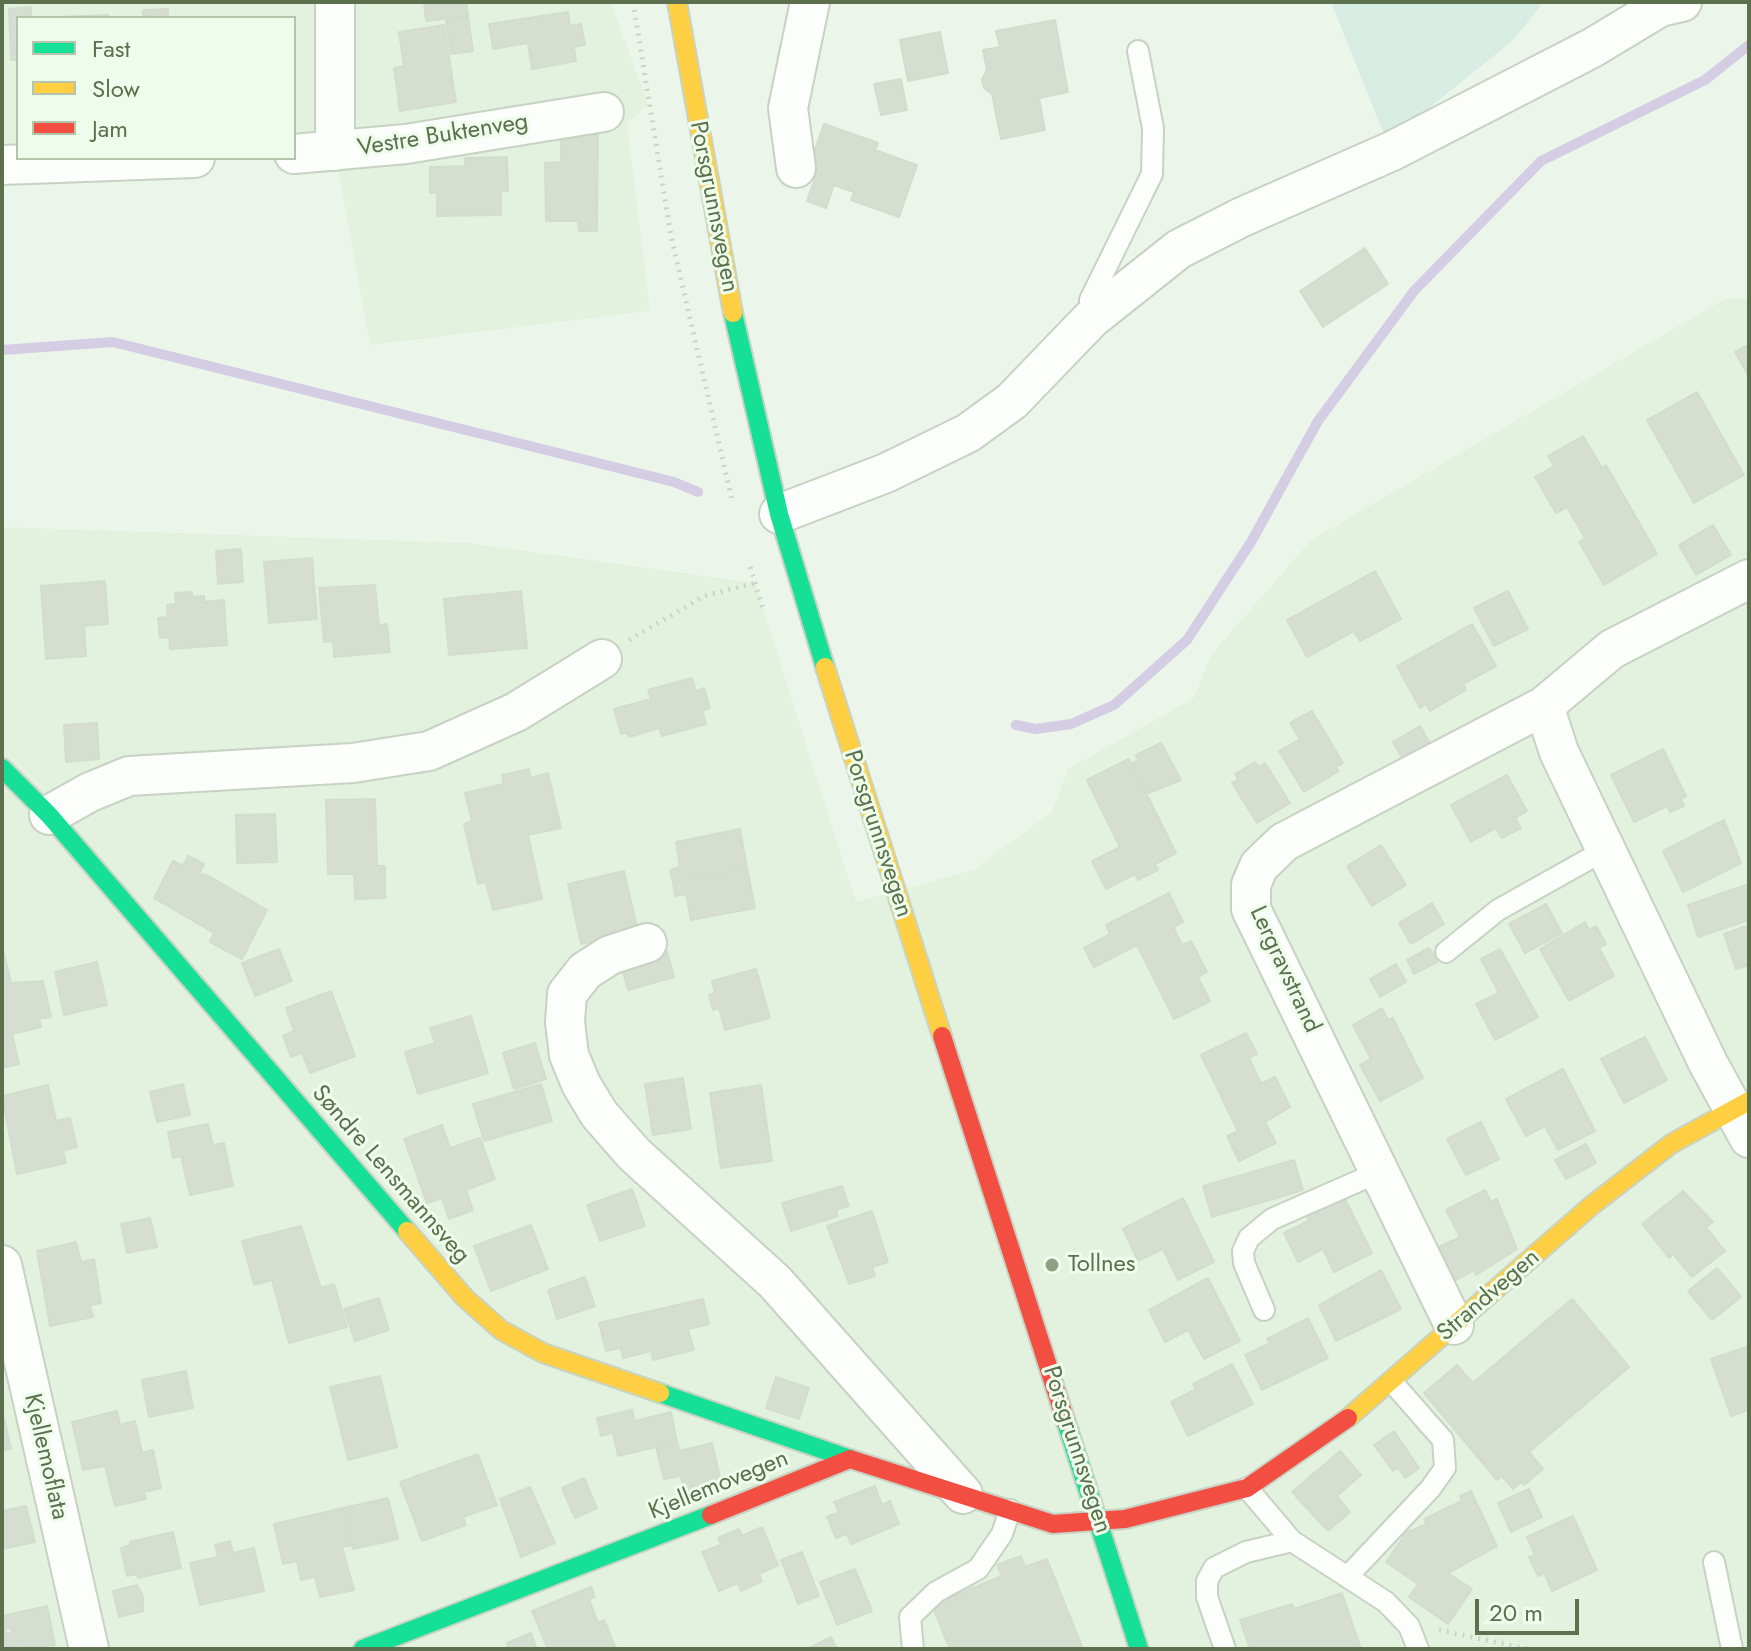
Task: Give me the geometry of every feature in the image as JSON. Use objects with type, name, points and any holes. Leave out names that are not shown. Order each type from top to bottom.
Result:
[{"type":"main road","name":"Porsgrunnsvegen","points":[[677,2],[726,281],[779,514],[852,755],[1139,1649]]},
{"type":"main road","name":"Søndre Lensmannsveg","points":[[2,768],[49,815],[465,1298],[501,1330],[557,1358],[850,1459]]},
{"type":"main road","name":"Strandvegen","points":[[1098,1522],[1247,1488],[1309,1448],[1392,1382],[1454,1325],[1671,1144],[1744,1116]]},
{"type":"main road","points":[[850,1459],[1053,1524],[1098,1522]]},
{"type":"main road","name":"Kjellemovegen","points":[[363,1649],[642,1543],[850,1459]]},
{"type":"street","name":"Vestre Buktenveg","points":[[335,2],[335,151],[604,112]]},
{"type":"street","points":[[796,168],[788,108],[810,2]]},
{"type":"street","points":[[779,514],[886,473],[968,433],[1012,401],[1091,319],[1179,249],[1242,217],[1392,151],[1592,48],[1660,7],[1682,2]]},
{"type":"street","points":[[296,154],[335,151]]},
{"type":"street","points":[[2,165],[140,160]]},
{"type":"street","name":"Lergravstrand","points":[[1454,1325],[1251,909],[1251,885],[1259,866],[1284,842],[1544,706],[1612,649],[1749,579]]},
{"type":"street","points":[[49,815],[90,792],[129,776],[353,763],[429,751],[516,712],[602,659]]},
{"type":"street","points":[[1544,706],[1559,752],[1611,861]]},
{"type":"street","name":"Strandvegen","points":[[1611,861],[1744,1116]]},
{"type":"street","points":[[647,943],[610,955],[585,971],[567,994],[565,1022],[569,1055],[581,1084],[599,1114],[634,1154],[775,1282],[963,1494]]},
{"type":"street","name":"Kjellemoflata","points":[[2,1265],[89,1649]]},
{"type":"lane","points":[[1091,319],[1090,300],[1152,174],[1153,128],[1138,51]]},
{"type":"lane","points":[[1446,952],[1498,910],[1611,861]]},
{"type":"lane","points":[[1264,1310],[1244,1263],[1243,1251],[1249,1238],[1272,1219],[1379,1172]]},
{"type":"lane","points":[[1347,1577],[1430,1489],[1445,1468],[1443,1440],[1392,1382]]},
{"type":"lane","points":[[1247,1488],[1292,1541],[1386,1602],[1409,1626],[1418,1649]]},
{"type":"lane","points":[[913,1649],[910,1617],[936,1592],[978,1569],[1002,1534],[1010,1510]]},
{"type":"lane","points":[[1225,1649],[1207,1597],[1207,1581],[1214,1568],[1246,1552],[1292,1541]]},
{"type":"lane","points":[[1714,1562],[1732,1649]]},
{"type":"path","points":[[602,659],[649,626],[704,596],[755,583]]},
{"type":"path","points":[[1409,1626],[1528,1649]]},
{"type":"shaded area","points":[[2,2],[611,2],[648,105],[627,123],[650,311],[370,345],[335,152],[296,154],[296,16],[16,16],[16,159],[2,165]]},
{"type":"shaded area","points":[[1331,2],[1544,2],[1512,41],[1387,142]]},
{"type":"shaded area","points":[[1749,298],[1749,1649],[2,1649],[2,527],[469,543],[755,583],[856,902],[973,870],[1052,812],[1068,769],[1194,698],[1211,655],[1311,540],[1725,299]]},
{"type":"building","points":[[424,2],[466,2],[468,16],[426,21]]},
{"type":"building","points":[[31,7],[31,16],[16,16],[16,60],[11,60],[9,9]]},
{"type":"building","points":[[168,9],[168,16],[143,16],[143,10]]},
{"type":"building","points":[[568,12],[570,26],[581,24],[585,45],[574,47],[576,61],[532,69],[528,43],[493,49],[489,24]]},
{"type":"building","points":[[468,17],[473,51],[451,54],[446,21]]},
{"type":"building","points":[[1055,20],[1068,92],[1039,98],[1045,130],[1001,139],[992,94],[984,88],[982,79],[987,70],[983,50],[1000,47],[996,31]]},
{"type":"building","points":[[444,25],[456,102],[400,111],[394,68],[404,66],[399,32]]},
{"type":"building","points":[[940,32],[948,73],[908,81],[900,40]]},
{"type":"building","points":[[901,79],[907,110],[881,115],[874,84]]},
{"type":"building","points":[[824,124],[878,143],[875,150],[917,165],[899,217],[851,200],[854,192],[834,185],[826,208],[807,201],[815,178],[806,175]]},
{"type":"building","points":[[598,134],[597,231],[579,231],[578,221],[546,221],[545,163],[561,162],[561,135]]},
{"type":"building","points":[[507,157],[508,191],[501,191],[501,215],[437,216],[437,193],[430,193],[430,167],[465,166],[465,158]]},
{"type":"building","points":[[1365,248],[1388,284],[1323,327],[1300,291]]},
{"type":"building","points":[[1749,344],[1749,377],[1735,352]]},
{"type":"building","points":[[1697,392],[1744,475],[1694,503],[1647,420]]},
{"type":"building","points":[[1583,436],[1602,468],[1606,465],[1657,554],[1604,585],[1579,542],[1585,538],[1567,507],[1556,513],[1535,477],[1554,466],[1548,456]]},
{"type":"building","points":[[1713,525],[1731,555],[1696,575],[1679,545]]},
{"type":"building","points":[[241,549],[243,582],[218,584],[216,551]]},
{"type":"building","points":[[312,558],[317,619],[269,623],[264,562]]},
{"type":"building","points":[[1375,571],[1401,619],[1360,641],[1354,631],[1307,657],[1287,620]]},
{"type":"building","points":[[105,581],[108,624],[84,626],[86,656],[46,659],[41,586]]},
{"type":"building","points":[[375,585],[379,625],[387,624],[390,652],[334,657],[333,641],[324,642],[319,588]]},
{"type":"building","points":[[521,591],[527,648],[449,655],[444,599]]},
{"type":"building","points":[[1508,591],[1528,629],[1494,646],[1474,608]]},
{"type":"building","points":[[192,592],[192,597],[204,596],[204,602],[224,600],[227,645],[170,649],[169,637],[160,638],[158,618],[168,617],[167,605],[176,604],[175,593]]},
{"type":"building","points":[[1472,624],[1496,666],[1463,684],[1466,690],[1430,711],[1426,704],[1420,708],[1397,666]]},
{"type":"building","points":[[692,678],[696,691],[704,688],[710,708],[702,711],[706,724],[662,736],[659,728],[629,737],[627,733],[621,734],[614,709],[651,699],[648,690]]},
{"type":"building","points":[[1312,711],[1343,763],[1336,767],[1339,771],[1304,792],[1279,751],[1300,739],[1290,723]]},
{"type":"building","points":[[97,723],[99,759],[66,762],[64,725]]},
{"type":"building","points":[[1420,726],[1431,745],[1404,761],[1393,742]]},
{"type":"building","points":[[1161,743],[1181,780],[1146,794],[1131,764],[1138,760],[1136,755]]},
{"type":"building","points":[[1663,749],[1686,796],[1681,799],[1684,806],[1670,812],[1667,806],[1634,822],[1611,775]]},
{"type":"building","points":[[1129,759],[1176,853],[1155,864],[1158,870],[1138,880],[1135,874],[1106,889],[1092,861],[1120,847],[1087,780]]},
{"type":"building","points":[[1255,762],[1259,767],[1265,763],[1290,803],[1257,823],[1232,783],[1238,780],[1235,774]]},
{"type":"building","points":[[529,769],[531,778],[548,773],[561,828],[528,835],[542,899],[493,910],[486,882],[478,884],[464,824],[472,821],[465,793],[504,784],[502,775]]},
{"type":"building","points":[[1507,775],[1527,811],[1515,818],[1521,828],[1502,838],[1496,828],[1471,842],[1451,805]]},
{"type":"building","points":[[375,799],[377,866],[385,866],[385,898],[355,899],[354,874],[328,874],[326,800]]},
{"type":"building","points":[[275,814],[277,862],[237,863],[236,815]]},
{"type":"building","points":[[1724,820],[1741,863],[1683,892],[1663,851]]},
{"type":"building","points":[[740,829],[747,868],[673,882],[670,870],[680,867],[676,842]]},
{"type":"building","points":[[1381,845],[1406,885],[1372,906],[1347,866]]},
{"type":"building","points":[[188,856],[204,864],[199,874],[209,876],[267,910],[242,959],[210,942],[214,933],[154,898],[173,861],[183,866]]},
{"type":"building","points":[[747,868],[755,908],[691,920],[686,894],[675,896],[673,882]]},
{"type":"building","points":[[624,871],[638,932],[581,944],[568,884]]},
{"type":"building","points":[[1749,884],[1749,920],[1698,937],[1688,905]]},
{"type":"building","points":[[1169,893],[1183,922],[1173,927],[1182,945],[1191,941],[1207,972],[1198,977],[1210,1001],[1174,1019],[1137,945],[1094,967],[1084,948],[1110,934],[1106,925]]},
{"type":"building","points":[[1432,903],[1444,924],[1411,944],[1399,923]]},
{"type":"building","points":[[1546,904],[1562,933],[1525,953],[1509,924]]},
{"type":"building","points":[[1585,922],[1589,930],[1596,926],[1606,944],[1599,948],[1614,976],[1569,1001],[1540,949]]},
{"type":"building","points":[[1749,925],[1749,965],[1736,969],[1724,934]]},
{"type":"building","points":[[2,945],[11,983],[43,981],[51,1017],[39,1019],[41,1027],[12,1034],[19,1064],[2,1068]]},
{"type":"building","points":[[1429,948],[1437,962],[1414,974],[1407,960]]},
{"type":"building","points":[[279,949],[292,981],[255,996],[242,963]]},
{"type":"building","points":[[1500,949],[1538,1017],[1495,1040],[1476,1004],[1499,993],[1481,959]]},
{"type":"building","points":[[667,952],[674,977],[628,990],[621,965]]},
{"type":"building","points":[[97,962],[107,1005],[64,1015],[55,972]]},
{"type":"building","points":[[1396,964],[1406,982],[1380,997],[1370,979]]},
{"type":"building","points":[[756,969],[770,1018],[725,1030],[719,1008],[713,1010],[709,995],[715,993],[712,981]]},
{"type":"building","points":[[331,991],[355,1056],[310,1073],[302,1053],[291,1057],[283,1036],[294,1031],[286,1008]]},
{"type":"building","points":[[1382,1008],[1388,1020],[1393,1018],[1423,1078],[1380,1101],[1360,1065],[1371,1059],[1353,1025]]},
{"type":"building","points":[[471,1016],[488,1073],[418,1094],[405,1052],[435,1043],[430,1028]]},
{"type":"building","points":[[1246,1033],[1257,1054],[1249,1058],[1261,1084],[1275,1077],[1290,1107],[1265,1122],[1276,1143],[1239,1161],[1227,1136],[1238,1131],[1201,1055]]},
{"type":"building","points":[[1645,1037],[1667,1080],[1624,1103],[1601,1059]]},
{"type":"building","points":[[535,1043],[546,1079],[514,1089],[503,1053]]},
{"type":"building","points":[[1563,1069],[1595,1131],[1558,1150],[1545,1126],[1526,1136],[1506,1099]]},
{"type":"building","points":[[683,1078],[691,1129],[653,1135],[645,1084]]},
{"type":"building","points":[[183,1084],[190,1115],[157,1122],[150,1092]]},
{"type":"building","points":[[541,1084],[552,1121],[484,1141],[473,1104]]},
{"type":"building","points":[[48,1085],[56,1121],[70,1118],[77,1147],[63,1151],[66,1163],[17,1174],[2,1096]]},
{"type":"building","points":[[761,1085],[772,1161],[721,1168],[710,1093]]},
{"type":"building","points":[[1481,1122],[1499,1159],[1466,1175],[1447,1139]]},
{"type":"building","points":[[208,1124],[213,1145],[224,1143],[233,1186],[190,1195],[181,1156],[173,1158],[168,1132]]},
{"type":"building","points":[[442,1125],[450,1148],[480,1138],[495,1179],[466,1190],[473,1210],[449,1219],[442,1198],[427,1203],[404,1139]]},
{"type":"building","points":[[1586,1144],[1596,1163],[1566,1179],[1555,1160]]},
{"type":"building","points":[[1294,1160],[1303,1190],[1212,1217],[1203,1186]]},
{"type":"building","points":[[842,1186],[849,1206],[836,1210],[838,1216],[791,1231],[782,1203]]},
{"type":"building","points":[[632,1189],[645,1226],[600,1241],[587,1205]]},
{"type":"building","points":[[1485,1190],[1491,1202],[1497,1199],[1517,1249],[1476,1275],[1474,1270],[1452,1282],[1435,1249],[1460,1237],[1446,1210]]},
{"type":"building","points":[[1683,1191],[1713,1222],[1706,1227],[1725,1251],[1692,1277],[1673,1254],[1669,1258],[1642,1224]]},
{"type":"building","points":[[1343,1195],[1372,1253],[1334,1272],[1323,1249],[1298,1262],[1284,1233],[1309,1221],[1305,1214]]},
{"type":"building","points":[[1183,1198],[1214,1262],[1178,1280],[1163,1249],[1138,1261],[1123,1229]]},
{"type":"building","points":[[872,1211],[888,1262],[872,1267],[875,1276],[849,1284],[827,1226]]},
{"type":"building","points":[[150,1218],[157,1247],[127,1253],[121,1224]]},
{"type":"building","points":[[531,1225],[548,1269],[491,1291],[474,1246]]},
{"type":"building","points":[[301,1226],[321,1288],[334,1284],[347,1327],[289,1343],[272,1280],[254,1285],[242,1241]]},
{"type":"building","points":[[76,1242],[81,1262],[94,1259],[101,1303],[90,1305],[93,1317],[50,1326],[37,1251]]},
{"type":"building","points":[[1717,1268],[1741,1297],[1712,1320],[1688,1291]]},
{"type":"building","points":[[1381,1270],[1401,1309],[1336,1341],[1319,1305]]},
{"type":"building","points":[[585,1277],[595,1306],[557,1319],[548,1290]]},
{"type":"building","points":[[1208,1278],[1240,1341],[1204,1359],[1188,1330],[1165,1342],[1149,1310]]},
{"type":"building","points":[[379,1298],[389,1330],[355,1341],[344,1309]]},
{"type":"building","points":[[703,1299],[709,1324],[688,1329],[694,1350],[653,1360],[651,1351],[623,1358],[621,1348],[606,1351],[599,1323]]},
{"type":"building","points":[[1572,1299],[1629,1367],[1529,1452],[1543,1469],[1524,1485],[1522,1482],[1513,1489],[1502,1476],[1497,1480],[1424,1393],[1457,1365],[1473,1383]]},
{"type":"building","points":[[1308,1318],[1328,1358],[1262,1390],[1245,1355],[1270,1343],[1267,1339]]},
{"type":"building","points":[[1749,1346],[1749,1410],[1731,1416],[1711,1359]]},
{"type":"building","points":[[1232,1364],[1253,1404],[1188,1436],[1171,1402],[1196,1389],[1193,1384]]},
{"type":"building","points":[[186,1371],[193,1408],[149,1417],[142,1380]]},
{"type":"building","points":[[380,1376],[397,1447],[348,1460],[330,1387]]},
{"type":"building","points":[[776,1377],[809,1388],[799,1419],[766,1408]]},
{"type":"building","points":[[632,1410],[635,1421],[671,1412],[677,1442],[618,1456],[613,1433],[601,1436],[597,1418]]},
{"type":"building","points":[[117,1411],[120,1425],[135,1421],[142,1453],[153,1450],[161,1488],[144,1492],[146,1499],[115,1506],[105,1466],[83,1470],[72,1422]]},
{"type":"building","points":[[2,1415],[11,1449],[2,1450]]},
{"type":"building","points":[[1394,1431],[1419,1468],[1405,1478],[1398,1468],[1393,1471],[1374,1445]]},
{"type":"building","points":[[677,1442],[680,1451],[712,1443],[722,1486],[685,1495],[681,1476],[664,1479],[656,1447]]},
{"type":"building","points":[[1340,1451],[1361,1475],[1337,1496],[1350,1512],[1328,1531],[1292,1492]]},
{"type":"building","points":[[478,1454],[497,1505],[463,1517],[466,1525],[422,1541],[400,1482]]},
{"type":"building","points":[[584,1478],[597,1508],[575,1518],[562,1488]]},
{"type":"building","points":[[875,1486],[882,1505],[890,1501],[899,1524],[851,1544],[847,1534],[836,1538],[827,1517],[839,1512],[834,1502]]},
{"type":"building","points":[[530,1487],[555,1543],[521,1557],[500,1499]]},
{"type":"building","points":[[1529,1489],[1542,1517],[1511,1532],[1498,1503]]},
{"type":"building","points":[[1471,1491],[1497,1546],[1448,1573],[1472,1589],[1448,1624],[1409,1597],[1418,1584],[1386,1562],[1407,1532],[1427,1524],[1424,1519],[1462,1501],[1460,1496]]},
{"type":"building","points":[[388,1498],[398,1539],[353,1549],[343,1508]]},
{"type":"building","points":[[26,1506],[35,1542],[2,1549],[2,1511]]},
{"type":"building","points":[[343,1508],[352,1545],[342,1547],[354,1590],[320,1597],[315,1577],[301,1580],[297,1561],[283,1564],[274,1524]]},
{"type":"building","points":[[1573,1516],[1597,1570],[1552,1591],[1544,1573],[1538,1576],[1529,1557],[1535,1555],[1527,1537]]},
{"type":"building","points":[[762,1527],[778,1565],[759,1574],[762,1581],[741,1591],[738,1583],[719,1591],[702,1552],[721,1545],[718,1538],[739,1529],[742,1536]]},
{"type":"building","points":[[173,1532],[181,1568],[138,1578],[137,1574],[127,1576],[121,1548],[131,1545],[130,1542]]},
{"type":"building","points":[[230,1541],[233,1553],[254,1548],[264,1591],[200,1605],[190,1563],[218,1557],[215,1545]]},
{"type":"building","points":[[802,1552],[819,1596],[798,1604],[781,1560]]},
{"type":"building","points":[[1021,1556],[1025,1567],[1047,1559],[1083,1649],[950,1649],[932,1605],[1002,1576],[997,1565]]},
{"type":"building","points":[[855,1569],[872,1611],[837,1625],[820,1582]]},
{"type":"building","points":[[137,1585],[143,1597],[143,1611],[119,1617],[113,1591]]},
{"type":"building","points":[[591,1587],[595,1597],[589,1599],[598,1623],[604,1620],[616,1649],[548,1649],[532,1611]]},
{"type":"building","points":[[1342,1593],[1361,1649],[1250,1649],[1240,1620],[1292,1604],[1294,1609]]},
{"type":"building","points":[[47,1606],[55,1645],[9,1649],[6,1634],[12,1633],[11,1628],[2,1628],[2,1616]]},
{"type":"building","points":[[5,1627],[9,1649],[2,1649],[2,1628]]},
{"type":"building","points":[[531,1633],[537,1649],[509,1649],[507,1643]]},
{"type":"building","points":[[831,1637],[837,1649],[808,1649]]},
{"type":"waterway","points":[[1016,725],[1036,729],[1071,724],[1114,705],[1187,640],[1251,542],[1318,421],[1414,291],[1541,161],[1705,80],[1749,45]]},
{"type":"waterway","points":[[2,350],[113,342],[674,482],[698,492]]},
{"type":"traffic: fast","points":[[733,313],[779,514],[825,667]]},
{"type":"traffic: fast","points":[[2,768],[49,815],[407,1231]]},
{"type":"traffic: fast","points":[[660,1393],[850,1459]]},
{"type":"traffic: fast","points":[[1066,1422],[1139,1649]]},
{"type":"traffic: fast","points":[[363,1649],[711,1515]]},
{"type":"traffic: slow","points":[[677,2],[733,313]]},
{"type":"traffic: slow","points":[[825,667],[942,1036]]},
{"type":"traffic: slow","points":[[1348,1418],[1591,1206],[1671,1144],[1749,1101]]},
{"type":"traffic: slow","points":[[407,1231],[465,1298],[501,1330],[543,1353],[660,1393]]},
{"type":"traffic: jam","points":[[942,1036],[1066,1422]]},
{"type":"traffic: jam","points":[[711,1515],[850,1459],[1053,1524],[1125,1519],[1247,1488],[1348,1418]]},
{"type":"place","name":"Tollnes","points":[[1052,1265]]}]
